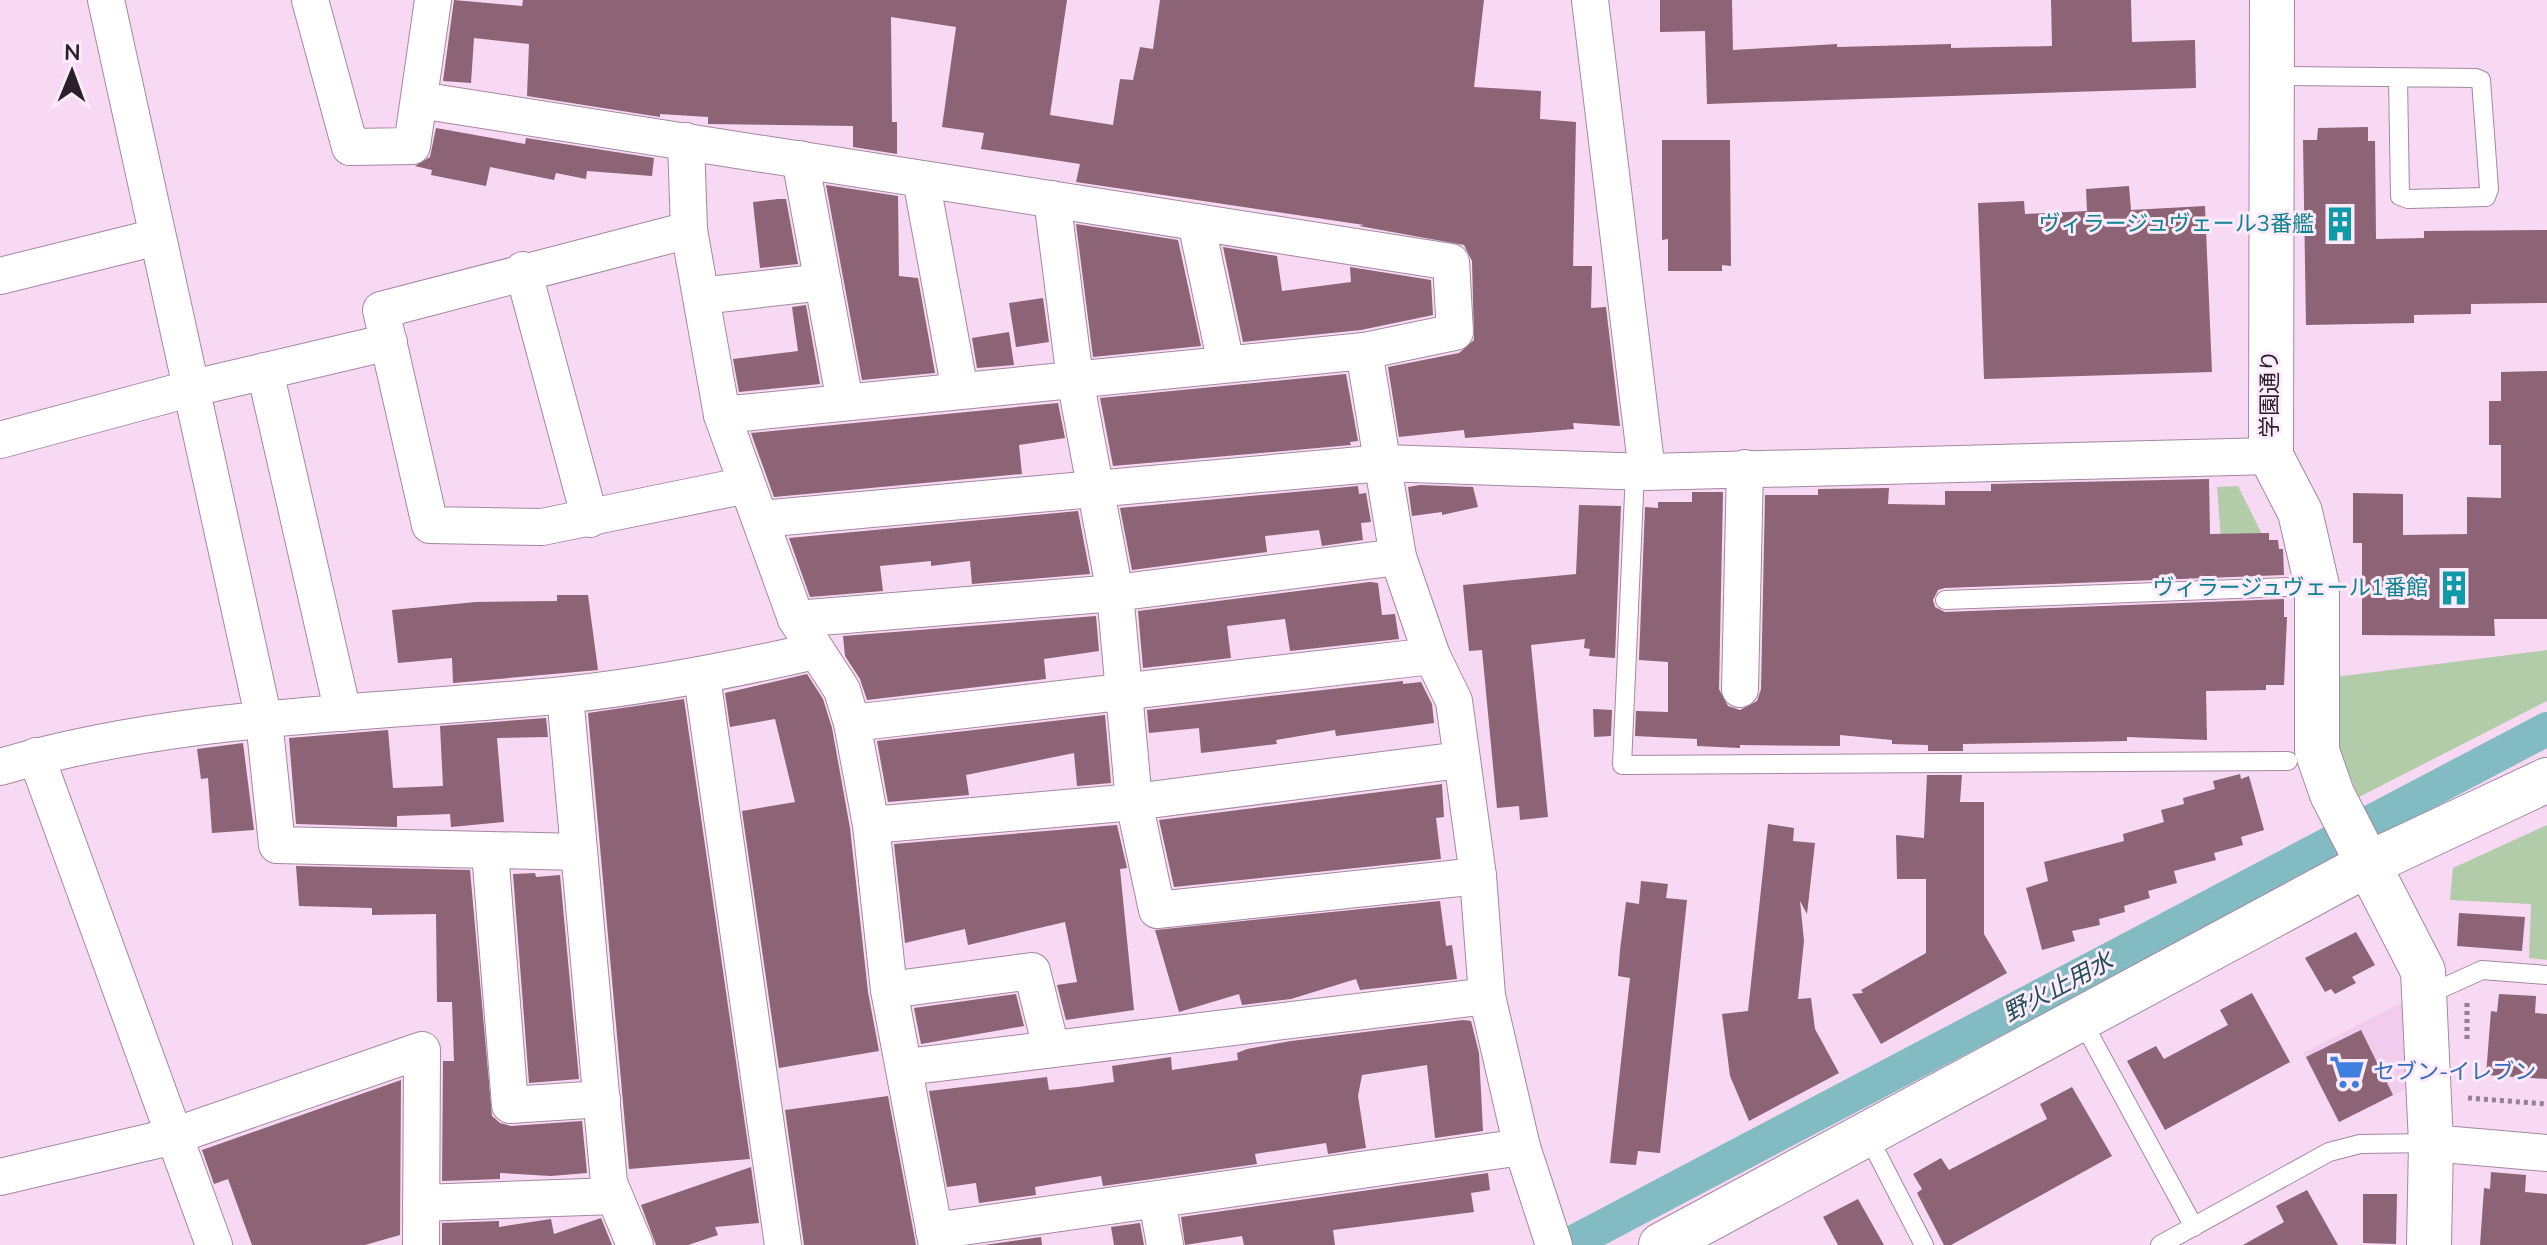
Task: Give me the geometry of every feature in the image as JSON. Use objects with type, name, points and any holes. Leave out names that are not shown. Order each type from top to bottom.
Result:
[{"type":"street","points":[[106,0],[264,720],[277,845],[579,852]]},
{"type":"street","points":[[310,0],[350,147],[412,146],[433,0]]},
{"type":"street","points":[[1590,0],[1641,472]]},
{"type":"street","name":"学園通り","points":[[2272,0],[2271,456],[2300,512],[2317,586],[2317,751],[2332,794],[2423,971],[2427,995],[2431,1143],[2429,1245]]},
{"type":"street","points":[[419,100],[1451,262],[1455,332],[1364,351],[722,415]]},
{"type":"street","points":[[686,141],[689,230],[722,415],[796,619],[842,690],[852,723],[871,825],[889,990],[936,1238],[1157,1200],[1522,1147]]},
{"type":"street","points":[[800,159],[845,402]]},
{"type":"street","points":[[921,179],[960,391]]},
{"type":"street","points":[[1052,199],[1075,379],[1115,593],[1127,694],[1134,802],[1157,910],[1478,876]]},
{"type":"street","points":[[1196,222],[1226,364]]},
{"type":"street","points":[[689,230],[523,270],[381,310],[430,525],[542,527],[747,485]]},
{"type":"street","points":[[0,276],[157,237]]},
{"type":"street","points":[[523,270],[590,519]]},
{"type":"street","points":[[701,296],[823,282]]},
{"type":"street","points":[[0,440],[189,389],[389,342]]},
{"type":"street","points":[[1364,351],[1398,557],[1432,656],[1454,701],[1478,876],[1487,996],[1522,1147],[1553,1241]]},
{"type":"street","points":[[265,371],[343,713]]},
{"type":"street","points":[[760,519],[1383,463],[1641,472],[2271,456]]},
{"type":"street","points":[[1740,689],[1745,468]]},
{"type":"street","points":[[796,619],[1115,593],[1398,557]]},
{"type":"street","points":[[0,767],[36,756],[166,730],[565,695],[702,677],[815,651]]},
{"type":"street","points":[[852,723],[1127,694],[1432,656]]},
{"type":"street","points":[[702,677],[783,1245]]},
{"type":"street","points":[[565,695],[609,1183],[635,1245]]},
{"type":"street","points":[[36,756],[214,1245]]},
{"type":"street","points":[[871,825],[1134,802],[1460,760]]},
{"type":"street","points":[[1661,1245],[2081,1019],[2365,853],[2547,780]]},
{"type":"street","points":[[490,852],[510,1105],[602,1099]]},
{"type":"street","points":[[889,990],[1032,971],[1051,1048]]},
{"type":"street","points":[[906,1067],[1487,996]]},
{"type":"street","points":[[0,1177],[174,1136],[422,1050],[421,1245]]},
{"type":"street","points":[[2431,1143],[2547,1153]]},
{"type":"street","points":[[421,1203],[614,1196]]},
{"type":"street","points":[[1157,1200],[1165,1245]]},
{"type":"lane","points":[[2274,76],[2398,78],[2481,80],[2489,189],[2486,197],[2422,199],[2400,196],[2398,78]]},
{"type":"lane","points":[[1641,472],[1622,765],[2288,761]]},
{"type":"lane","points":[[1945,600],[2317,586]]},
{"type":"lane","points":[[2427,995],[2482,970],[2547,975]]},
{"type":"lane","points":[[2081,1019],[2194,1227]]},
{"type":"lane","points":[[1867,1134],[1924,1245]]},
{"type":"lane","points":[[2160,1245],[2329,1152],[2360,1144],[2431,1143]]},
{"type":"path","points":[[2468,1098],[2547,1104]]},
{"type":"shaded area","points":[[2414,996],[2417,1083],[2339,1123],[2303,1053]]},
{"type":"green space","points":[[2238,486],[2265,540],[2221,539],[2217,487]]},
{"type":"green space","points":[[2547,650],[2547,701],[2359,797],[2337,747],[2335,677]]},
{"type":"green space","points":[[2547,825],[2547,960],[2529,958],[2531,904],[2450,900],[2453,868]]},
{"type":"building","points":[[454,0],[522,6],[523,0],[1067,0],[1050,115],[1113,125],[1120,79],[1133,80],[1140,47],[1153,49],[1160,0],[1484,0],[1474,87],[1541,91],[1540,119],[1576,122],[1573,266],[1592,266],[1591,308],[1606,307],[1620,426],[1573,423],[1574,429],[1465,438],[1464,430],[1399,437],[1388,367],[1459,353],[1474,340],[1472,261],[1464,245],[1359,226],[1364,225],[1076,182],[1080,164],[981,149],[984,133],[942,127],[956,27],[891,17],[892,122],[897,122],[897,154],[853,147],[853,126],[708,124],[708,117],[660,114],[660,117],[527,96],[529,44],[474,38],[471,83],[443,81]]},
{"type":"building","points":[[1660,0],[1732,0],[1733,50],[1837,44],[1837,47],[1951,44],[1951,48],[2052,46],[2051,0],[2131,0],[2132,42],[2195,40],[2196,88],[1707,104],[1705,31],[1660,32]]},
{"type":"building","name":"ヴィラージュヴェール3番艦","points":[[2368,127],[2368,141],[2375,141],[2376,239],[2424,238],[2424,231],[2547,230],[2547,303],[2471,304],[2471,314],[2414,315],[2414,323],[2306,325],[2303,140],[2317,140],[2318,128]]},
{"type":"building","points":[[436,128],[525,144],[526,138],[654,158],[652,176],[587,171],[586,179],[556,173],[554,180],[490,167],[486,186],[431,175],[432,170],[415,166],[430,157]]},
{"type":"building","points":[[1662,140],[1730,140],[1731,266],[1722,265],[1722,271],[1668,271],[1668,239],[1662,240]]},
{"type":"building","points":[[826,185],[898,196],[899,276],[918,278],[935,373],[862,380]]},
{"type":"building","points":[[2129,186],[2131,210],[2205,206],[2212,372],[1984,379],[1978,203],[2024,201],[2025,214],[2087,211],[2086,189]]},
{"type":"building","points":[[786,199],[798,264],[760,268],[753,202]]},
{"type":"building","points":[[1076,224],[1178,240],[1201,346],[1093,357]]},
{"type":"building","points":[[1223,247],[1277,256],[1282,291],[1351,282],[1350,267],[1431,280],[1433,315],[1361,330],[1243,342]]},
{"type":"building","points":[[1043,298],[1049,342],[1016,347],[1009,303]]},
{"type":"building","points":[[806,305],[820,384],[739,392],[733,359],[798,351],[792,307]]},
{"type":"building","points":[[1009,332],[1014,365],[977,368],[972,338]]},
{"type":"building","points":[[2547,371],[2547,619],[2494,619],[2495,636],[2362,635],[2362,543],[2353,543],[2353,493],[2403,494],[2403,535],[2467,534],[2467,497],[2501,498],[2501,445],[2489,445],[2489,401],[2501,401],[2501,372]]},
{"type":"building","points":[[1346,374],[1358,441],[1350,442],[1351,445],[1113,466],[1100,398]]},
{"type":"building","points":[[1058,403],[1065,438],[1019,445],[1022,474],[774,497],[751,433]]},
{"type":"building","points":[[2209,479],[2210,534],[2269,533],[2269,540],[2278,540],[2279,549],[2283,549],[2284,575],[1945,588],[1938,590],[1933,600],[1935,607],[1945,612],[2284,599],[2284,617],[2287,617],[2284,685],[2266,685],[2266,690],[2206,691],[2207,740],[2127,737],[2127,741],[1963,744],[1963,751],[1928,751],[1928,745],[1892,744],[1892,740],[1840,735],[1840,746],[1740,745],[1740,748],[1697,746],[1697,739],[1635,736],[1636,711],[1668,712],[1668,662],[1639,660],[1645,507],[1658,508],[1658,502],[1692,502],[1692,492],[1723,492],[1719,689],[1728,706],[1740,710],[1757,701],[1761,689],[1765,495],[1818,495],[1818,489],[1889,488],[1888,504],[1945,505],[1945,491],[1991,491],[1991,484]]},
{"type":"building","points":[[1358,486],[1359,494],[1366,493],[1371,522],[1361,523],[1363,540],[1322,546],[1319,530],[1265,536],[1267,552],[1132,570],[1120,508]]},
{"type":"building","points":[[1408,487],[1473,487],[1478,507],[1442,515],[1442,512],[1412,516]]},
{"type":"building","points":[[1579,505],[1621,506],[1615,658],[1589,656],[1590,649],[1584,648],[1585,639],[1531,645],[1548,817],[1520,820],[1519,806],[1497,808],[1482,650],[1469,651],[1463,585],[1576,574]]},
{"type":"building","points":[[1078,511],[1090,574],[972,584],[970,561],[931,566],[931,561],[880,566],[883,591],[810,597],[789,538]]},
{"type":"building","points":[[1378,583],[1382,615],[1395,614],[1399,639],[1290,651],[1285,619],[1227,626],[1231,658],[1143,668],[1138,611]]},
{"type":"building","points":[[557,595],[588,595],[598,670],[453,683],[452,658],[398,663],[392,610],[476,602],[557,601]]},
{"type":"building","points":[[1096,616],[1099,651],[1044,659],[1046,679],[867,700],[860,679],[845,656],[843,636]]},
{"type":"building","points":[[807,674],[823,699],[832,728],[850,828],[868,992],[879,1051],[779,1068],[742,811],[795,802],[775,719],[730,727],[725,693]]},
{"type":"building","points":[[1403,681],[1403,684],[1421,682],[1432,704],[1434,723],[1336,736],[1335,730],[1276,740],[1277,744],[1201,753],[1199,728],[1149,733],[1147,710]]},
{"type":"building","points":[[684,699],[750,1159],[629,1169],[588,713]]},
{"type":"building","points":[[1593,709],[1612,710],[1611,736],[1594,737]]},
{"type":"building","points":[[1105,715],[1111,783],[1077,786],[1074,753],[966,775],[969,795],[888,802],[877,741]]},
{"type":"building","points":[[546,718],[548,737],[497,738],[504,822],[451,827],[450,814],[397,816],[397,827],[296,824],[289,738],[388,730],[393,788],[443,786],[440,726]]},
{"type":"building","points":[[243,743],[254,830],[212,833],[208,778],[201,779],[197,749]]},
{"type":"building","points":[[2240,774],[2241,779],[2249,776],[2264,830],[2241,837],[2243,845],[2214,853],[2216,860],[2174,871],[2177,883],[2148,891],[2150,898],[2124,906],[2125,912],[2099,919],[2100,925],[2072,931],[2075,941],[2042,950],[2026,888],[2048,881],[2044,862],[2124,841],[2123,834],[2164,822],[2161,810],[2184,804],[2183,798],[2215,789],[2213,781]]},
{"type":"building","points":[[1927,775],[1962,775],[1960,802],[1984,802],[1984,934],[2007,973],[1881,1044],[1852,994],[1863,993],[1861,990],[1926,953],[1926,879],[1897,879],[1896,835],[1924,838]]},
{"type":"building","points":[[1442,784],[1444,817],[1436,818],[1441,859],[1174,887],[1159,820]]},
{"type":"building","points":[[1768,824],[1794,828],[1793,841],[1815,843],[1807,914],[1800,901],[1804,941],[1798,999],[1811,998],[1815,1029],[1839,1073],[1749,1121],[1730,1076],[1722,1014],[1748,1011]]},
{"type":"building","points":[[1117,825],[1127,868],[1120,869],[1134,1010],[1066,1020],[1057,985],[1077,982],[1065,922],[968,945],[965,929],[905,943],[894,844]]},
{"type":"building","points":[[296,866],[470,870],[492,1116],[500,1123],[511,1126],[582,1121],[587,1173],[551,1176],[500,1173],[500,1179],[442,1181],[443,1061],[454,1061],[452,1002],[437,1002],[436,914],[372,915],[372,908],[299,906]]},
{"type":"building","points":[[535,873],[536,877],[560,875],[579,1079],[529,1083],[513,874]]},
{"type":"building","points":[[1641,881],[1668,884],[1666,898],[1687,900],[1660,1153],[1638,1151],[1636,1165],[1610,1163],[1630,978],[1618,976],[1620,950],[1626,902],[1639,904]]},
{"type":"building","points":[[1440,901],[1446,946],[1452,945],[1457,979],[1360,990],[1356,979],[1291,999],[1242,1005],[1239,994],[1179,1012],[1155,930]]},
{"type":"building","points":[[2459,913],[2525,917],[2522,951],[2457,946]]},
{"type":"building","points":[[2356,932],[2375,965],[2352,977],[2356,983],[2335,994],[2331,989],[2325,992],[2305,958]]},
{"type":"building","points":[[2252,993],[2290,1062],[2165,1130],[2127,1061],[2156,1046],[2164,1059],[2228,1025],[2220,1010]]},
{"type":"building","points":[[1016,994],[1024,1026],[921,1044],[914,1008]]},
{"type":"building","points":[[2499,994],[2536,996],[2535,1013],[2547,1014],[2547,1079],[2486,1075],[2491,1011],[2497,1012]]},
{"type":"building","points":[[1471,1021],[1479,1053],[1483,1131],[1435,1138],[1427,1065],[1362,1075],[1358,1096],[1366,1148],[1328,1154],[1326,1143],[1255,1154],[1257,1164],[1103,1186],[1101,1176],[1035,1187],[1036,1195],[979,1203],[976,1183],[947,1187],[929,1091],[1047,1077],[1049,1090],[1078,1087],[1114,1082],[1112,1066],[1171,1057],[1172,1070],[1238,1060],[1237,1053],[1247,1049],[1291,1041]]},
{"type":"building","points":[[2361,1030],[2393,1095],[2339,1122],[2306,1057]]},
{"type":"building","points":[[401,1080],[400,1235],[365,1245],[252,1245],[228,1179],[214,1184],[202,1150]]},
{"type":"building","points":[[2072,1087],[2112,1156],[1951,1245],[1944,1245],[1917,1193],[1922,1189],[1913,1174],[1941,1158],[1949,1170],[2047,1119],[2040,1104]]},
{"type":"building","points":[[888,1096],[916,1245],[804,1245],[785,1110]]},
{"type":"building","points":[[751,1167],[759,1223],[715,1227],[718,1235],[688,1245],[656,1245],[641,1205]]},
{"type":"building","points":[[2491,1172],[2526,1175],[2525,1192],[2547,1194],[2547,1245],[2480,1245],[2484,1188],[2490,1189]]},
{"type":"building","points":[[1488,1173],[1490,1190],[1471,1193],[1474,1212],[1333,1230],[1335,1245],[1244,1245],[1242,1236],[1185,1245],[1181,1217]]},
{"type":"building","points":[[2307,1190],[2338,1245],[2243,1245],[2284,1222],[2276,1206]]},
{"type":"building","points":[[2363,1194],[2397,1194],[2396,1244],[2363,1243]]},
{"type":"building","points":[[1858,1199],[1884,1245],[1838,1245],[1823,1217]]},
{"type":"building","points":[[601,1218],[612,1245],[442,1245],[442,1223],[499,1221],[499,1227],[551,1219],[554,1234]]},
{"type":"building","points":[[1140,1223],[1144,1245],[1114,1245],[1111,1227]]},
{"type":"building","points":[[1041,1237],[1042,1245],[984,1245]]},
{"type":"waterway","name":"野火止用水","points":[[1568,1245],[2547,729]]},
{"type":"place","name":"ヴィラージュヴェール3番艦","points":[[2340,224]]},
{"type":"place","name":"ヴィラージュヴェール1番館","points":[[2454,588]]},
{"type":"place","name":"セブン-イレブン","points":[[2347,1072]]}]
